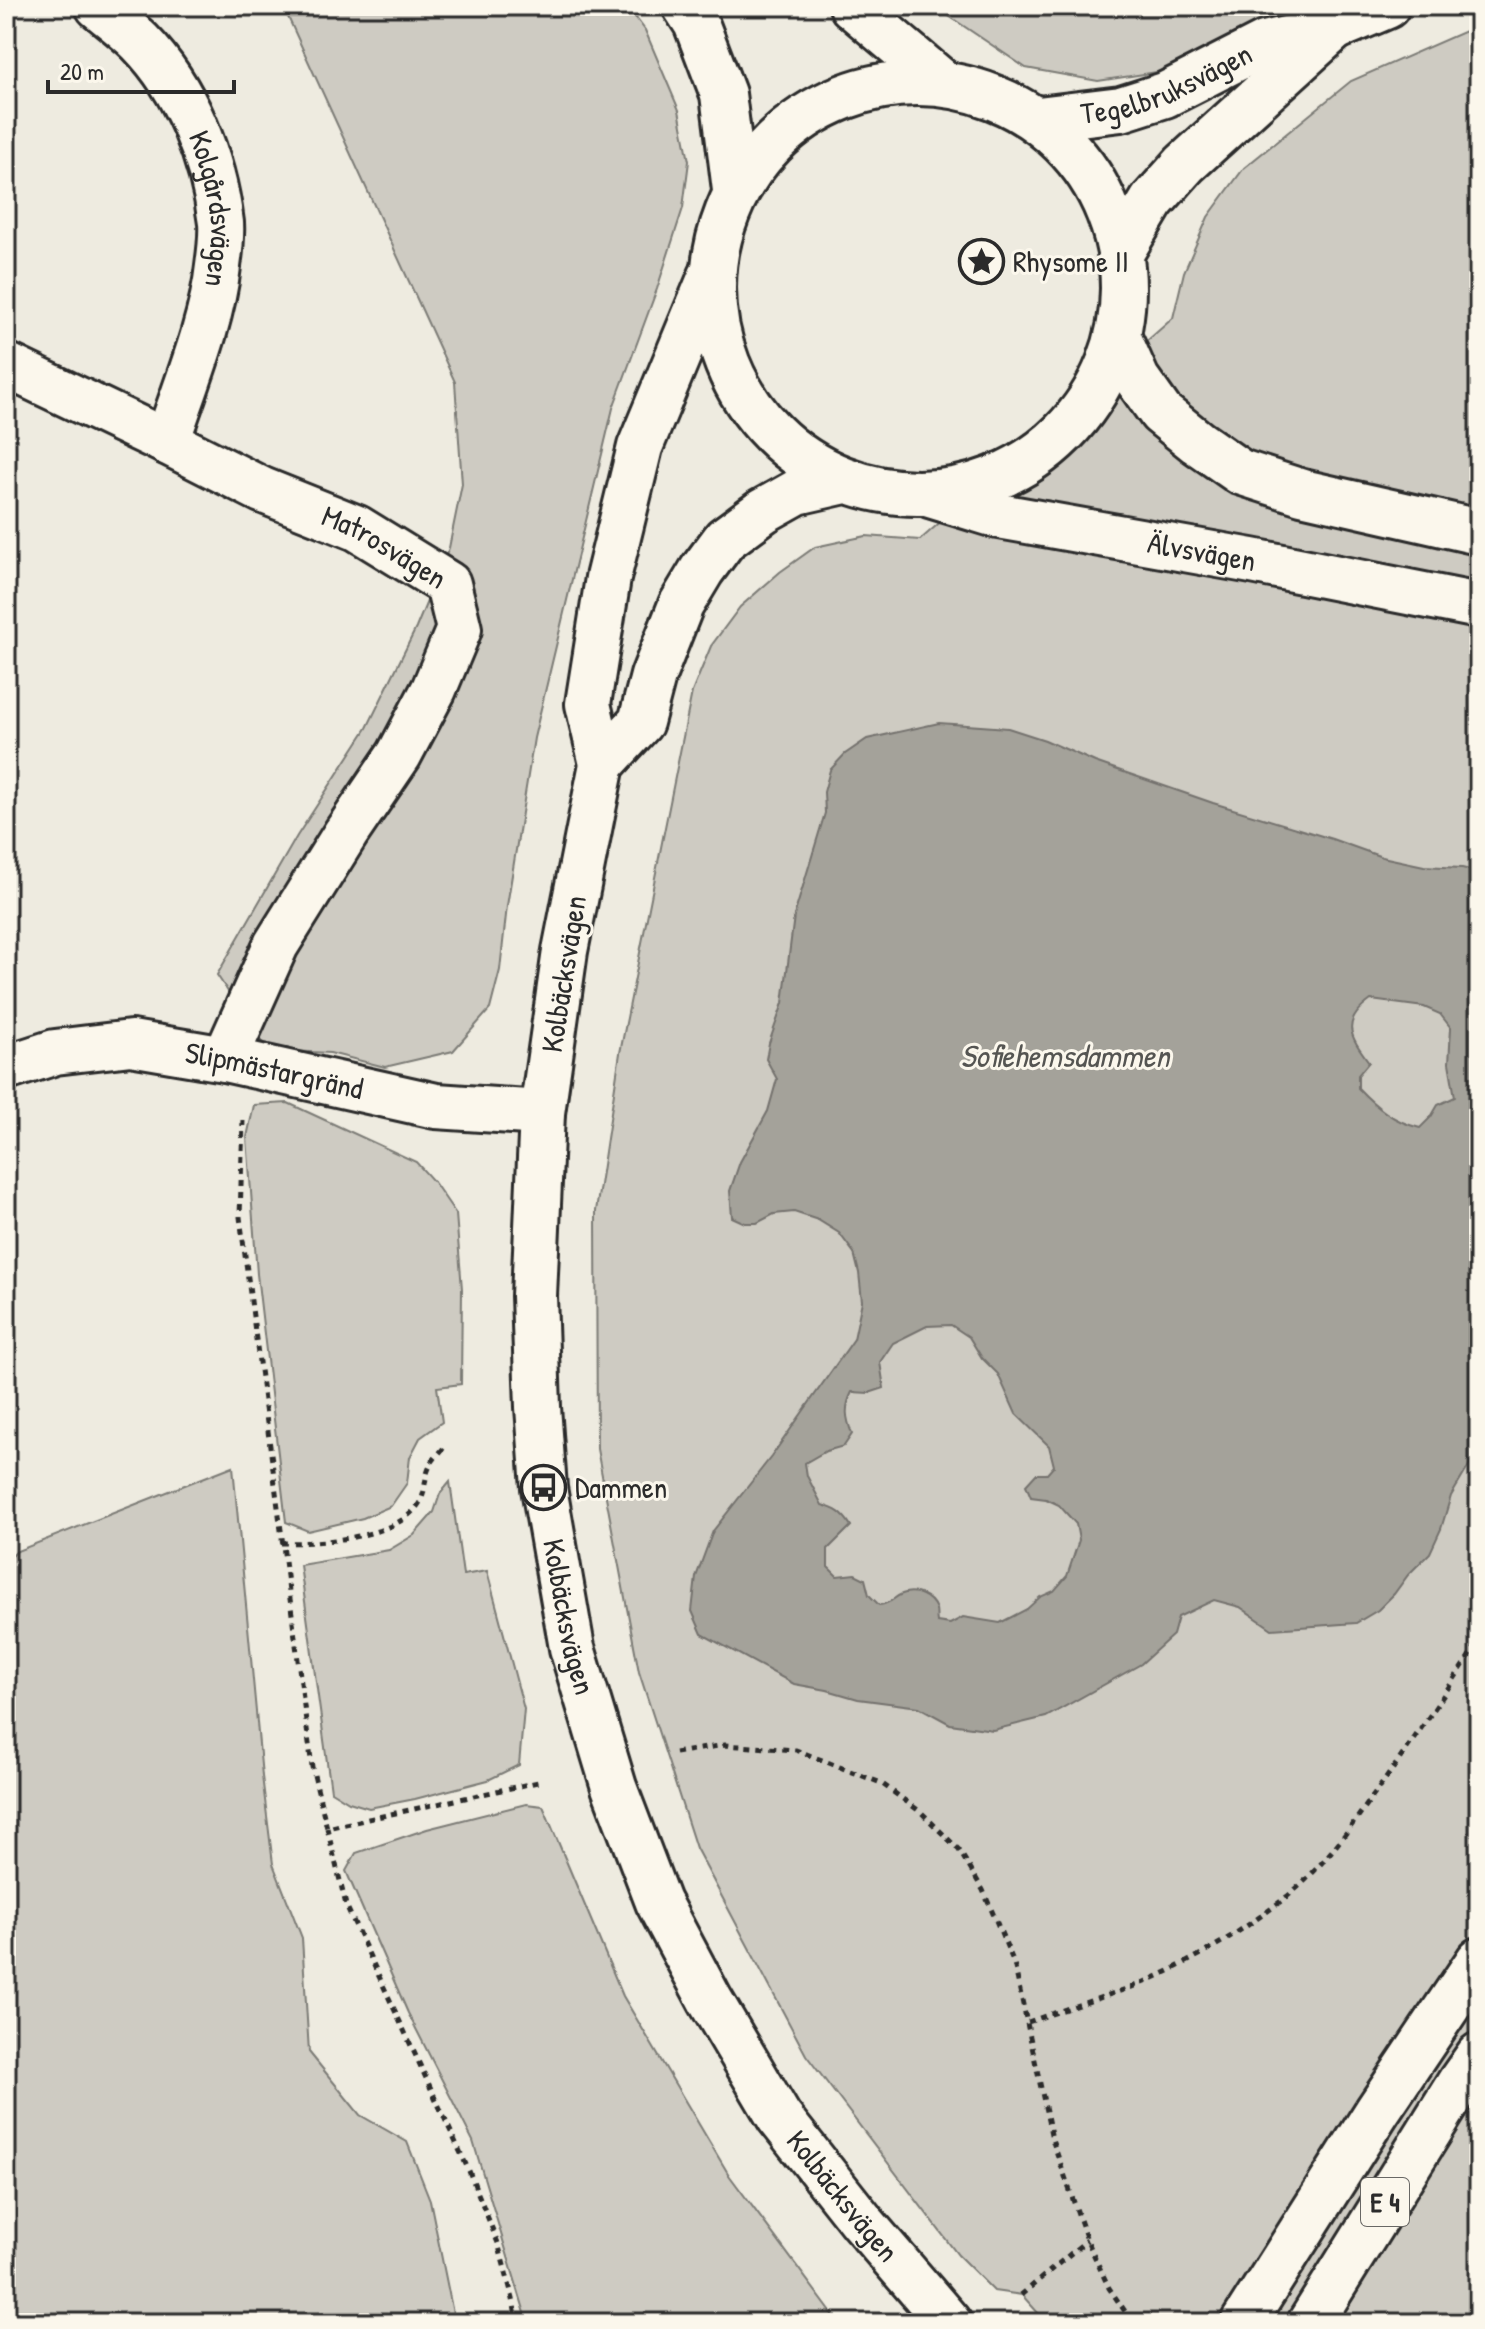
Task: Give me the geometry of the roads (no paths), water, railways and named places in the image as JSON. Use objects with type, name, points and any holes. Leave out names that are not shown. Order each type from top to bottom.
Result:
[{"type":"main road","name":"Kolgårdsvägen","points":[[98,6],[141,43],[170,81],[196,128],[211,172],[221,226],[218,269],[205,325],[167,442]]},
{"type":"main road","points":[[685,6],[696,23],[723,94],[735,190],[711,276],[718,343],[741,396],[790,450],[845,481],[885,491],[924,493],[963,489],[999,476],[1048,448],[1090,398],[1118,336],[1123,284],[1121,253],[1105,201],[1075,154],[1038,119],[1001,98],[942,82],[863,88],[784,130],[735,190]]},
{"type":"main road","points":[[852,6],[942,82]]},
{"type":"main road","name":"Tegelbruksvägen","points":[[1038,119],[1121,109],[1165,95],[1265,44],[1337,27],[1387,6]]},
{"type":"main road","name":"Tegelbruksvägen","points":[[1121,253],[1152,201],[1185,164],[1337,27]]},
{"type":"main road","name":"Kolbäcksvägen","points":[[711,276],[640,447],[608,578],[588,704],[602,764],[565,951],[542,1113],[534,1296],[544,1488],[572,1648],[614,1787],[658,1902],[710,2000],[779,2117],[862,2222],[949,2323]]},
{"type":"main road","points":[[1118,336],[1137,379],[1161,413],[1240,472],[1302,492],[1479,532]]},
{"type":"main road","name":"Matrosvägen","points":[[6,365],[262,490],[357,528],[448,584],[459,629],[434,689],[399,755],[276,945],[225,1059]]},
{"type":"main road","points":[[602,764],[641,722],[653,676],[681,605],[725,539],[763,511],[797,492],[845,481]]},
{"type":"main road","name":"Älvsvägen","points":[[924,493],[999,516],[1479,606]]},
{"type":"main road","name":"Slipmästargränd","points":[[6,1068],[55,1052],[131,1043],[225,1059],[436,1106],[542,1113]]},
{"type":"main road","name":"E 4","points":[[1243,2323],[1378,2110],[1479,1960]]},
{"type":"main road","name":"E 4","points":[[1310,2323],[1479,2055]]},
{"type":"water","name":"Sofiehemsdammen","points":[[939,723],[1008,728],[1213,803],[1382,857],[1424,866],[1479,872],[1479,1449],[1451,1496],[1430,1553],[1378,1610],[1356,1623],[1272,1629],[1240,1607],[1214,1600],[1178,1617],[1173,1635],[1141,1664],[1046,1717],[993,1730],[950,1724],[919,1707],[858,1699],[794,1684],[702,1634],[692,1611],[696,1577],[713,1531],[771,1457],[854,1339],[862,1301],[854,1253],[839,1233],[818,1220],[794,1212],[774,1214],[757,1223],[745,1223],[732,1217],[730,1191],[740,1162],[768,1111],[777,1079],[766,1059],[783,1003],[794,916],[825,813],[824,792],[830,770],[845,754],[867,739]],"holes":[[[1371,1000],[1424,1007],[1440,1014],[1451,1028],[1449,1063],[1455,1097],[1438,1105],[1420,1128],[1386,1113],[1358,1088],[1358,1075],[1369,1062],[1353,1036],[1352,1022]],[[951,1325],[969,1337],[982,1358],[998,1374],[1016,1414],[1049,1446],[1054,1466],[1047,1474],[1036,1474],[1026,1485],[1031,1497],[1059,1505],[1076,1524],[1079,1540],[1067,1576],[1054,1591],[1000,1623],[963,1617],[950,1624],[937,1622],[934,1604],[922,1595],[907,1593],[879,1605],[869,1595],[865,1579],[855,1574],[837,1576],[828,1567],[828,1549],[851,1526],[839,1512],[822,1505],[807,1476],[805,1463],[826,1451],[844,1446],[852,1434],[847,1413],[852,1392],[869,1393],[884,1388],[880,1362],[893,1343],[927,1326]]]},
{"type":"place","name":"Rhysome II","points":[[982,262]]},
{"type":"place","name":"Dammen","points":[[544,1488]]}]
